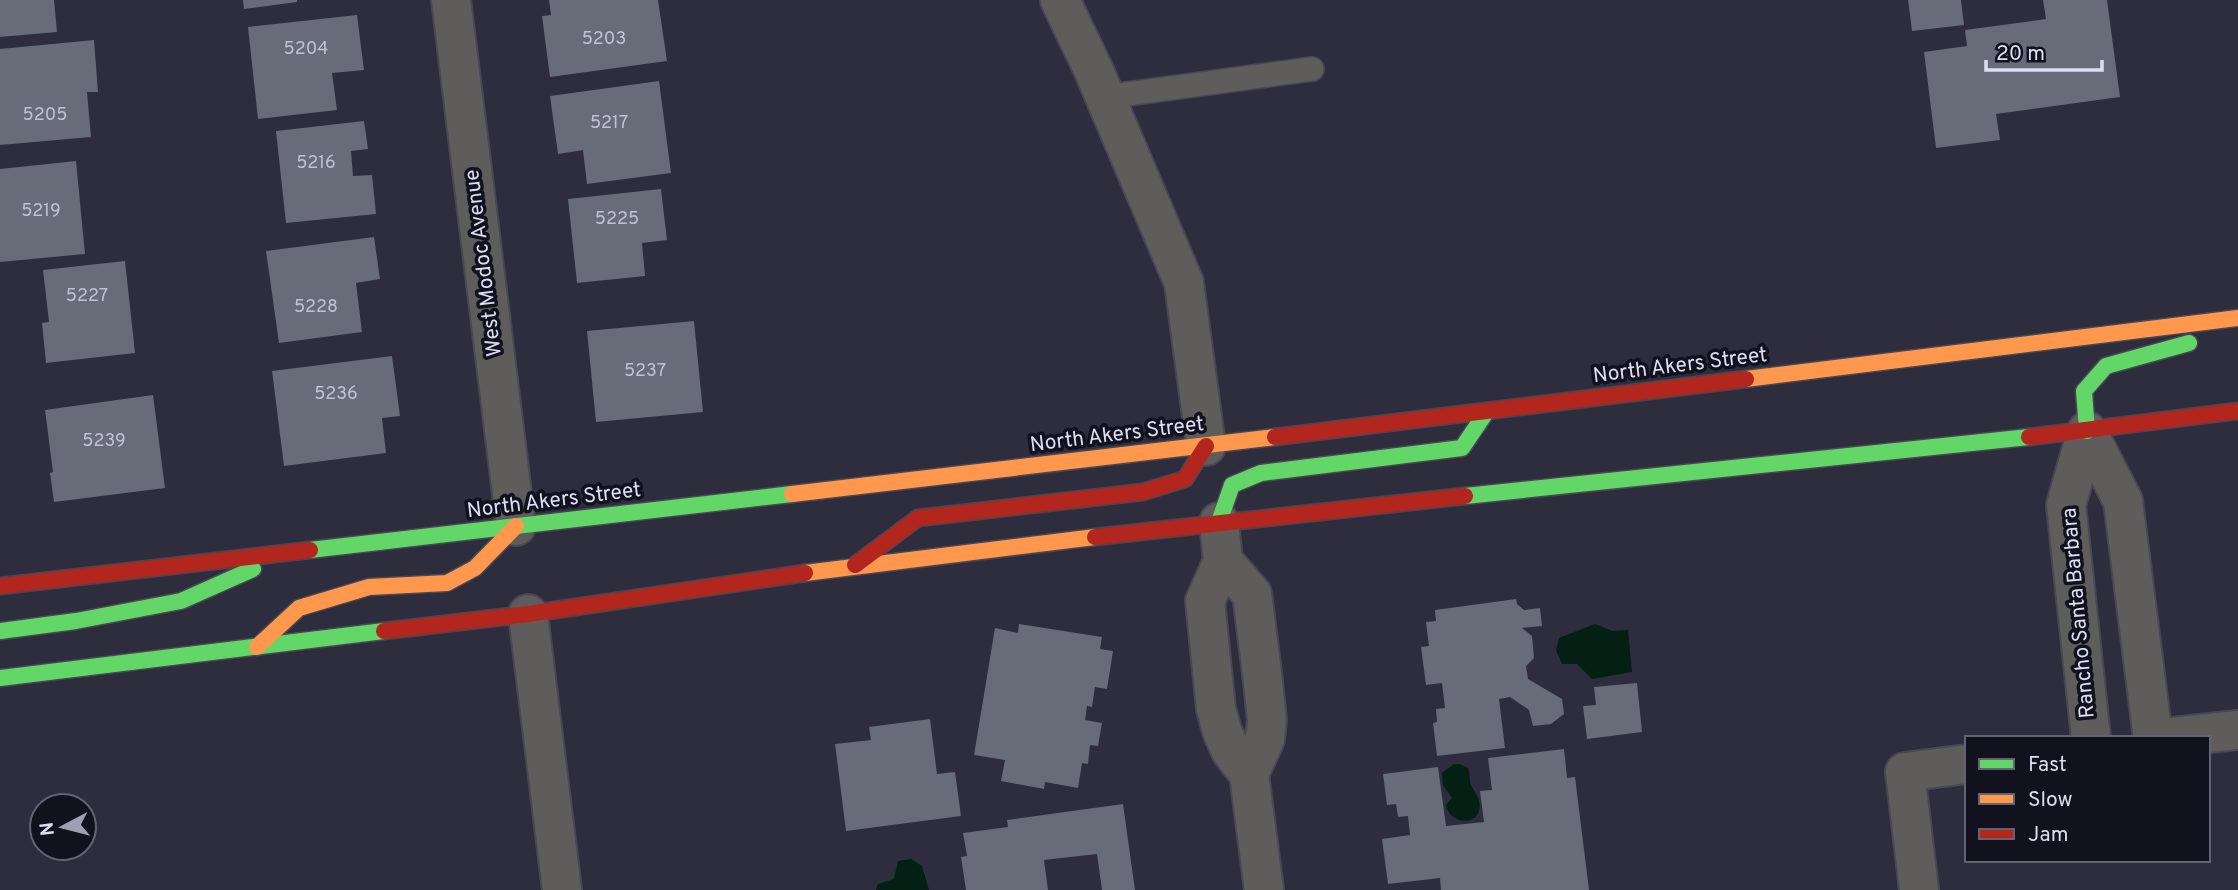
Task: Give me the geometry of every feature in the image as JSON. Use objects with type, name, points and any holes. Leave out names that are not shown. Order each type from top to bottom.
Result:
[{"type":"main road","name":"North Akers Street","points":[[0,586],[1206,446],[2238,318]]},
{"type":"main road","points":[[2087,431],[2084,391],[2106,366],[2238,328]]},
{"type":"main road","points":[[1219,522],[1232,485],[1261,473],[1462,448],[1487,411]]},
{"type":"main road","points":[[0,678],[528,614],[853,566],[1219,522],[2087,431],[2238,411]]},
{"type":"main road","points":[[853,566],[918,518],[1143,492],[1185,479],[1206,446]]},
{"type":"main road","points":[[257,646],[299,608],[369,587],[447,583],[475,568],[516,526]]},
{"type":"main road","points":[[0,631],[76,621],[181,601],[290,552]]},
{"type":"street","name":"West Modoc Avenue","points":[[452,0],[516,526]]},
{"type":"street","points":[[1060,0],[1105,97],[1184,283],[1206,446]]},
{"type":"street","points":[[2087,431],[2123,501],[2153,736]]},
{"type":"street","name":"Rancho Santa Barbara","points":[[2087,431],[2066,505],[2091,736]]},
{"type":"street","points":[[1219,522],[1223,561],[1205,601],[1216,709],[1231,751],[1249,774],[1264,890]]},
{"type":"street","points":[[1223,561],[1252,594],[1262,673],[1267,720],[1265,739],[1249,774]]},
{"type":"street","points":[[2076,602],[2135,593]]},
{"type":"street","points":[[528,614],[562,890]]},
{"type":"street","points":[[1213,679],[1262,673]]},
{"type":"street","points":[[2182,736],[2238,730]]},
{"type":"street","points":[[1919,890],[1905,772],[1965,764]]},
{"type":"lane","points":[[1105,97],[1312,69]]},
{"type":"shaded area","points":[[1595,624],[1612,631],[1628,630],[1632,672],[1592,679],[1577,664],[1562,664],[1556,650],[1559,638]]},
{"type":"shaded area","points":[[1454,764],[1468,768],[1470,783],[1479,800],[1480,807],[1476,816],[1466,821],[1451,815],[1446,805],[1452,798],[1443,785],[1442,773]]},
{"type":"shaded area","points":[[911,859],[922,866],[929,890],[876,890],[878,884],[894,879],[898,861]]},
{"type":"building","points":[[0,0],[54,0],[57,32],[0,37]]},
{"type":"building","points":[[243,0],[297,0],[297,2],[244,9]]},
{"type":"building","points":[[549,0],[658,0],[667,61],[550,77],[542,16],[551,15]]},
{"type":"building","points":[[1908,0],[1961,0],[1964,25],[1912,31]]},
{"type":"building","points":[[2043,0],[2107,0],[2120,97],[1996,114],[2000,140],[1936,148],[1924,52],[1967,46],[1965,30],[2046,19]]},
{"type":"building","points":[[357,15],[364,70],[332,73],[337,110],[258,119],[248,27]]},
{"type":"building","points":[[94,40],[98,92],[87,92],[91,137],[0,145],[0,49]]},
{"type":"building","points":[[659,81],[671,173],[587,184],[583,150],[558,154],[550,96]]},
{"type":"building","points":[[364,121],[368,149],[351,151],[353,176],[372,175],[376,214],[286,223],[276,131]]},
{"type":"building","points":[[76,161],[85,254],[0,262],[0,169]]},
{"type":"building","points":[[661,189],[667,240],[642,243],[645,276],[577,283],[568,199]]},
{"type":"building","points":[[374,237],[380,279],[356,283],[362,332],[279,343],[266,251]]},
{"type":"building","points":[[125,261],[135,353],[46,363],[42,323],[49,322],[43,270]]},
{"type":"building","points":[[694,321],[703,412],[596,422],[587,331]]},
{"type":"building","points":[[392,356],[400,416],[382,418],[386,453],[284,466],[272,371]]},
{"type":"building","points":[[153,395],[165,488],[54,502],[45,410]]},
{"type":"building","points":[[1516,599],[1517,604],[1524,610],[1540,608],[1542,626],[1522,628],[1532,636],[1534,658],[1526,666],[1528,679],[1562,699],[1564,714],[1551,724],[1533,726],[1529,710],[1510,697],[1499,699],[1505,748],[1437,756],[1433,723],[1437,722],[1436,709],[1445,708],[1442,683],[1426,685],[1421,647],[1429,646],[1426,622],[1436,621],[1435,610]]},
{"type":"building","points":[[1019,624],[1102,637],[1100,649],[1113,651],[1107,689],[1095,687],[1092,707],[1087,706],[1085,720],[1102,723],[1098,746],[1090,745],[1088,764],[1082,763],[1078,788],[1045,782],[1044,789],[1001,781],[1005,760],[974,755],[995,628],[1018,633]]},
{"type":"building","points":[[1637,683],[1642,732],[1587,739],[1583,706],[1596,705],[1594,687]]},
{"type":"building","points":[[930,719],[937,774],[955,772],[961,816],[846,831],[835,744],[871,740],[869,727]]},
{"type":"building","points":[[1564,749],[1567,778],[1575,777],[1589,890],[1441,890],[1440,878],[1388,884],[1382,839],[1410,835],[1408,816],[1398,817],[1396,804],[1387,805],[1383,774],[1438,767],[1446,826],[1484,822],[1480,791],[1492,790],[1488,758]]},
{"type":"building","points":[[1123,804],[1135,890],[1102,890],[1097,854],[1044,860],[1048,890],[966,890],[961,857],[967,856],[963,833],[1008,827],[1007,820]]},
{"type":"traffic: fast","points":[[2087,431],[2084,391],[2106,366],[2189,343]]},
{"type":"traffic: fast","points":[[1219,522],[1232,485],[1261,473],[1462,448],[1487,411]]},
{"type":"traffic: fast","points":[[1465,496],[2029,437]]},
{"type":"traffic: fast","points":[[310,550],[792,494]]},
{"type":"traffic: fast","points":[[0,631],[76,621],[181,601],[253,569]]},
{"type":"traffic: fast","points":[[0,678],[384,631]]},
{"type":"traffic: slow","points":[[1746,379],[2238,318]]},
{"type":"traffic: slow","points":[[792,494],[1275,437]]},
{"type":"traffic: slow","points":[[257,647],[299,608],[369,587],[447,583],[475,568],[516,526]]},
{"type":"traffic: slow","points":[[805,573],[1095,537]]},
{"type":"traffic: jam","points":[[1275,437],[1746,379]]},
{"type":"traffic: jam","points":[[2029,437],[2238,411]]},
{"type":"traffic: jam","points":[[855,565],[918,518],[1143,492],[1185,479],[1206,446]]},
{"type":"traffic: jam","points":[[1095,537],[1465,496]]},
{"type":"traffic: jam","points":[[0,586],[310,550]]},
{"type":"traffic: jam","points":[[384,631],[528,614],[805,573]]}]
